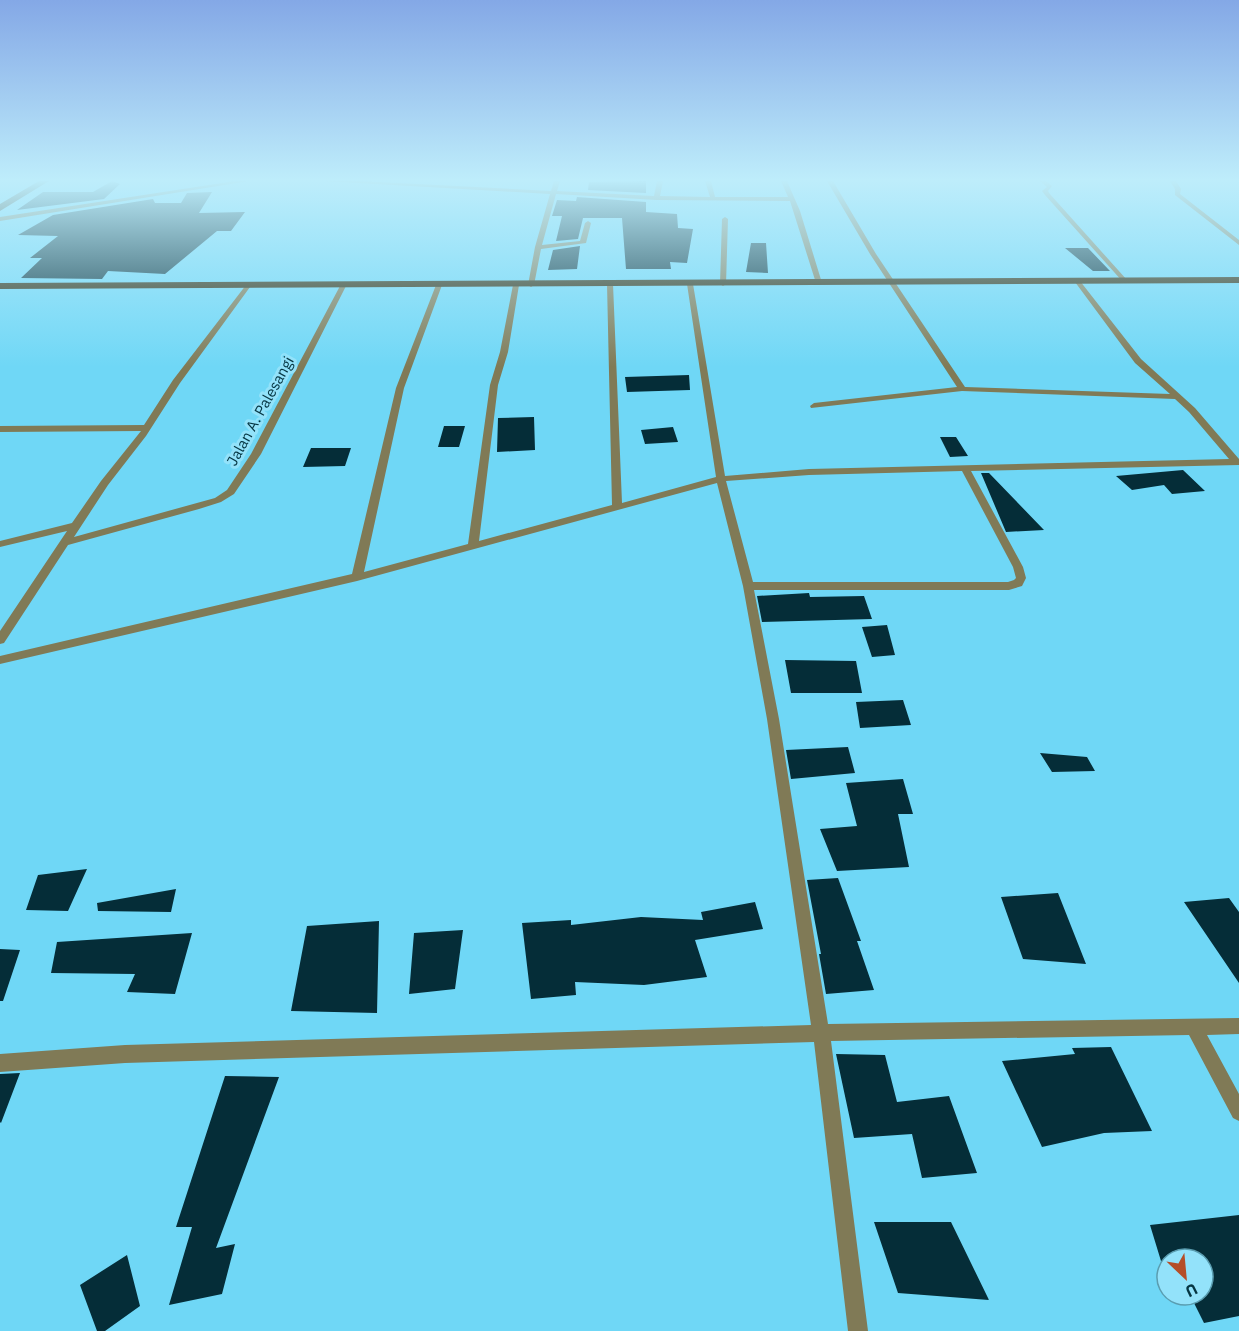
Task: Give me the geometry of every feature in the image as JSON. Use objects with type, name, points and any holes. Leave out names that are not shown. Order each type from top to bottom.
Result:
[{"type":"highway","points":[[0,286],[1239,280]]},
{"type":"street","points":[[531,285],[538,243]]},
{"type":"street","points":[[537,247],[582,243]]},
{"type":"street","points":[[723,284],[724,243]]},
{"type":"street","points":[[806,243],[819,283]]},
{"type":"street","points":[[868,243],[962,389]]},
{"type":"street","points":[[1091,243],[1125,281]]},
{"type":"street","points":[[1078,282],[1138,361],[1192,410],[1238,462]]},
{"type":"street","points":[[610,284],[617,507]]},
{"type":"street","points":[[690,284],[721,479],[748,586],[772,719],[821,1033],[858,1331]]},
{"type":"street","points":[[357,577],[400,388],[439,285]]},
{"type":"street","points":[[473,546],[494,385],[504,352],[516,285]]},
{"type":"street","points":[[0,640],[104,483],[248,286]]},
{"type":"street","name":"Jalan A. Palesangi","points":[[66,542],[196,507],[218,500],[231,492],[256,454],[343,286]]},
{"type":"street","points":[[814,406],[962,389],[1176,397]]},
{"type":"street","points":[[0,429],[146,428]]},
{"type":"street","points":[[0,660],[357,577],[721,479],[810,472],[1238,462]]},
{"type":"street","points":[[748,586],[1009,586],[1018,583],[1021,578],[1018,567],[966,470]]},
{"type":"street","points":[[0,544],[78,525]]},
{"type":"street","points":[[0,1063],[125,1054],[821,1033],[1239,1026]]},
{"type":"street","points":[[1194,1027],[1239,1112]]},
{"type":"building","points":[[49,243],[202,243],[165,274],[108,271],[102,279],[21,278],[42,258],[30,258]]},
{"type":"building","points":[[624,243],[691,243],[687,263],[670,262],[671,269],[626,269]]},
{"type":"building","points":[[751,243],[766,243],[768,273],[746,272]]},
{"type":"building","points":[[580,246],[577,269],[548,270],[553,250]]},
{"type":"building","points":[[1065,248],[1088,248],[1110,271],[1093,271]]},
{"type":"building","points":[[689,375],[690,390],[627,392],[625,377]]},
{"type":"building","points":[[534,417],[535,450],[497,452],[498,418]]},
{"type":"building","points":[[444,426],[465,426],[459,447],[438,447]]},
{"type":"building","points":[[673,427],[678,442],[645,444],[641,430]]},
{"type":"building","points":[[940,437],[956,437],[968,456],[950,457]]},
{"type":"building","points":[[311,448],[351,448],[345,466],[303,467]]},
{"type":"building","points":[[1183,470],[1205,491],[1172,494],[1164,485],[1132,490],[1116,476]]},
{"type":"building","points":[[981,473],[989,473],[1044,530],[1006,532]]},
{"type":"building","points":[[809,593],[810,597],[864,596],[872,619],[762,622],[757,596]]},
{"type":"building","points":[[887,625],[895,655],[872,657],[862,627]]},
{"type":"building","points":[[785,660],[856,661],[862,693],[791,693]]},
{"type":"building","points":[[903,700],[911,725],[860,728],[856,702]]},
{"type":"building","points":[[848,747],[855,773],[791,779],[786,750]]},
{"type":"building","points":[[1040,753],[1087,757],[1095,771],[1052,772]]},
{"type":"building","points":[[903,779],[913,814],[898,814],[909,867],[837,871],[820,829],[857,826],[846,783]]},
{"type":"building","points":[[87,869],[68,911],[26,910],[38,875]]},
{"type":"building","points":[[838,878],[861,941],[857,941],[874,990],[826,994],[807,880]]},
{"type":"building","points":[[176,889],[171,912],[98,911],[97,903]]},
{"type":"building","points":[[1058,893],[1086,964],[1023,959],[1001,897]]},
{"type":"building","points":[[1229,898],[1239,912],[1239,983],[1184,902]]},
{"type":"building","points":[[755,902],[763,929],[695,940],[707,977],[644,985],[575,982],[576,995],[531,999],[522,923],[571,920],[571,925],[641,917],[703,920],[701,912]]},
{"type":"building","points":[[379,921],[377,1013],[291,1011],[307,926]]},
{"type":"building","points":[[463,930],[455,989],[409,994],[414,933]]},
{"type":"building","points":[[192,933],[175,994],[127,992],[135,974],[51,973],[57,942]]},
{"type":"building","points":[[0,949],[20,950],[3,1001],[0,1001]]},
{"type":"building","points":[[1111,1047],[1152,1131],[1104,1133],[1042,1147],[1002,1061],[1075,1054],[1072,1048]]},
{"type":"building","points":[[836,1054],[885,1055],[897,1102],[949,1096],[977,1173],[922,1178],[912,1134],[854,1138]]},
{"type":"building","points":[[20,1073],[1,1123],[0,1074]]},
{"type":"building","points":[[225,1076],[279,1077],[216,1248],[235,1244],[222,1294],[169,1305],[192,1227],[176,1227]]},
{"type":"building","points":[[1239,1215],[1239,1316],[1204,1323],[1196,1307],[1215,1307],[1215,1247],[1157,1247],[1150,1225]]},
{"type":"building","points":[[874,1222],[951,1222],[989,1300],[898,1293]]},
{"type":"building","points":[[127,1255],[140,1306],[105,1331],[97,1331],[80,1285]]}]
